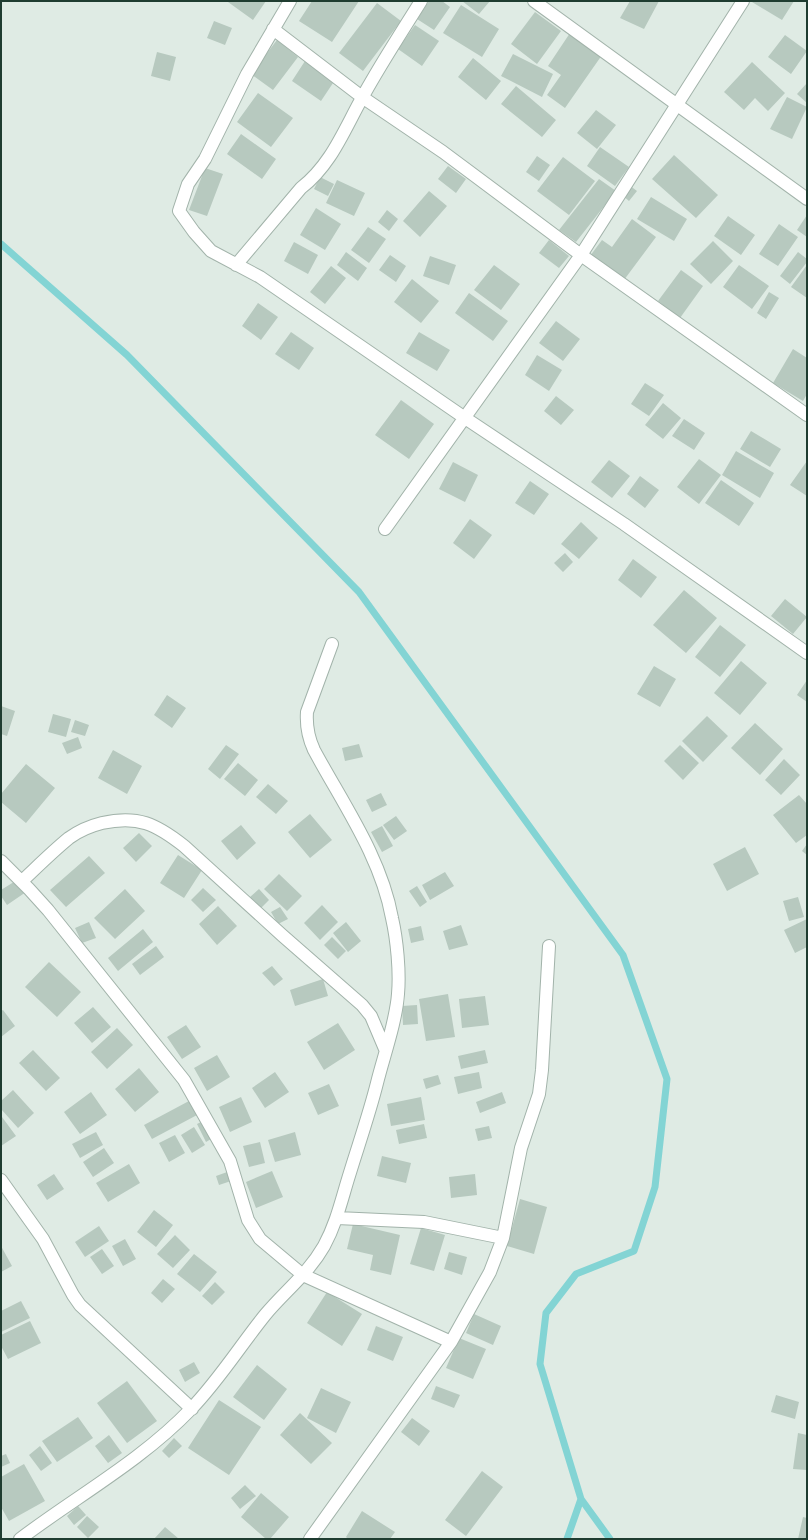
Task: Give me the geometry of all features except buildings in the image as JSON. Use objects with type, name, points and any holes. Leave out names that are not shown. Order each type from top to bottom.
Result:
[{"type":"street","points":[[290,1],[247,74],[205,159],[188,184],[179,211],[194,232],[211,251],[260,277],[630,529],[807,653]]},
{"type":"street","points":[[236,265],[301,188],[311,181],[333,152],[362,97],[421,1]]},
{"type":"street","points":[[534,1],[807,199]]},
{"type":"street","points":[[386,529],[581,255],[743,1]]},
{"type":"street","points":[[274,29],[362,97],[443,152],[581,255],[807,415]]},
{"type":"street","points":[[20,1539],[128,1463],[153,1444],[192,1409],[268,1312],[312,1266],[337,1218],[348,1178],[369,1116],[385,1049],[396,1012],[398,967],[392,917],[373,856],[309,740],[306,724],[308,712],[332,644]]},
{"type":"street","points":[[22,881],[70,837],[87,827],[116,820],[134,820],[150,824],[167,832],[184,846],[362,1005],[371,1016],[385,1049]]},
{"type":"street","points":[[1,861],[22,881],[48,910],[184,1080],[230,1161],[248,1220],[260,1239],[303,1275],[452,1342]]},
{"type":"street","points":[[310,1539],[452,1342],[490,1272],[503,1238],[521,1148],[539,1094],[542,1070],[549,946]]},
{"type":"street","points":[[1,1180],[43,1240],[80,1305],[192,1409]]},
{"type":"street","points":[[337,1218],[424,1222],[503,1238]]},
{"type":"waterway","points":[[1,244],[127,355],[359,592],[623,955],[667,1079],[655,1187],[634,1251],[576,1274],[546,1313],[540,1364],[581,1499],[567,1539]]},
{"type":"waterway","points":[[581,1499],[610,1539]]}]
